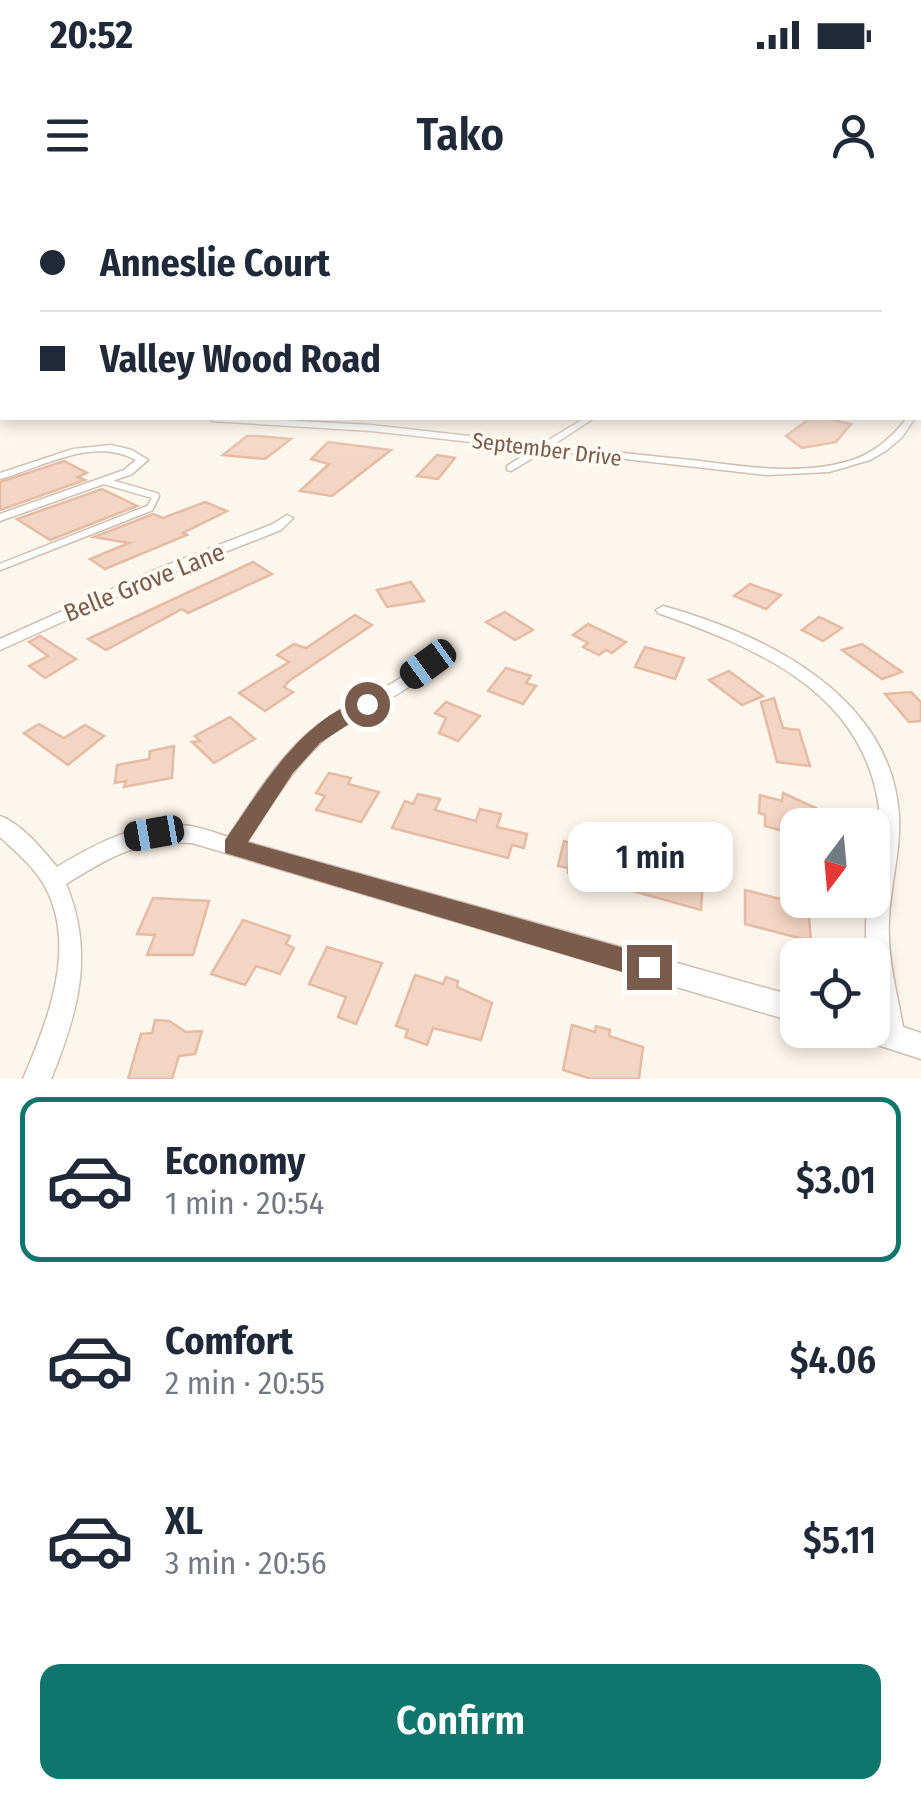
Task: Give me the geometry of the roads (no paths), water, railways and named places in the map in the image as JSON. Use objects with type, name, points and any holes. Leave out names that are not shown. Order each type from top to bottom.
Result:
[{"type":"street","name":"September Drive","points":[[293,420],[702,468],[792,472],[857,463],[888,449],[910,420]]},
{"type":"street","points":[[512,468],[587,420]]},
{"type":"street","points":[[0,476],[97,449],[142,456],[140,465],[128,472],[0,518]]},
{"type":"street","name":"Belle Grove Lane","points":[[0,645],[108,595],[277,528],[286,518]]},
{"type":"street","points":[[663,610],[748,640],[796,667],[835,700],[864,739],[888,803],[889,844],[877,938]]},
{"type":"street","points":[[233,847],[286,768],[313,738],[398,687],[428,664],[438,648]]},
{"type":"street","points":[[0,824],[54,881],[65,911],[69,968],[61,1016],[37,1079]]},
{"type":"street","points":[[54,881],[131,837],[171,832],[780,1005]]},
{"type":"street","points":[[890,1036],[921,1046]]},
{"type":"lane","points":[[0,567],[150,508],[156,496],[104,481]]}]
